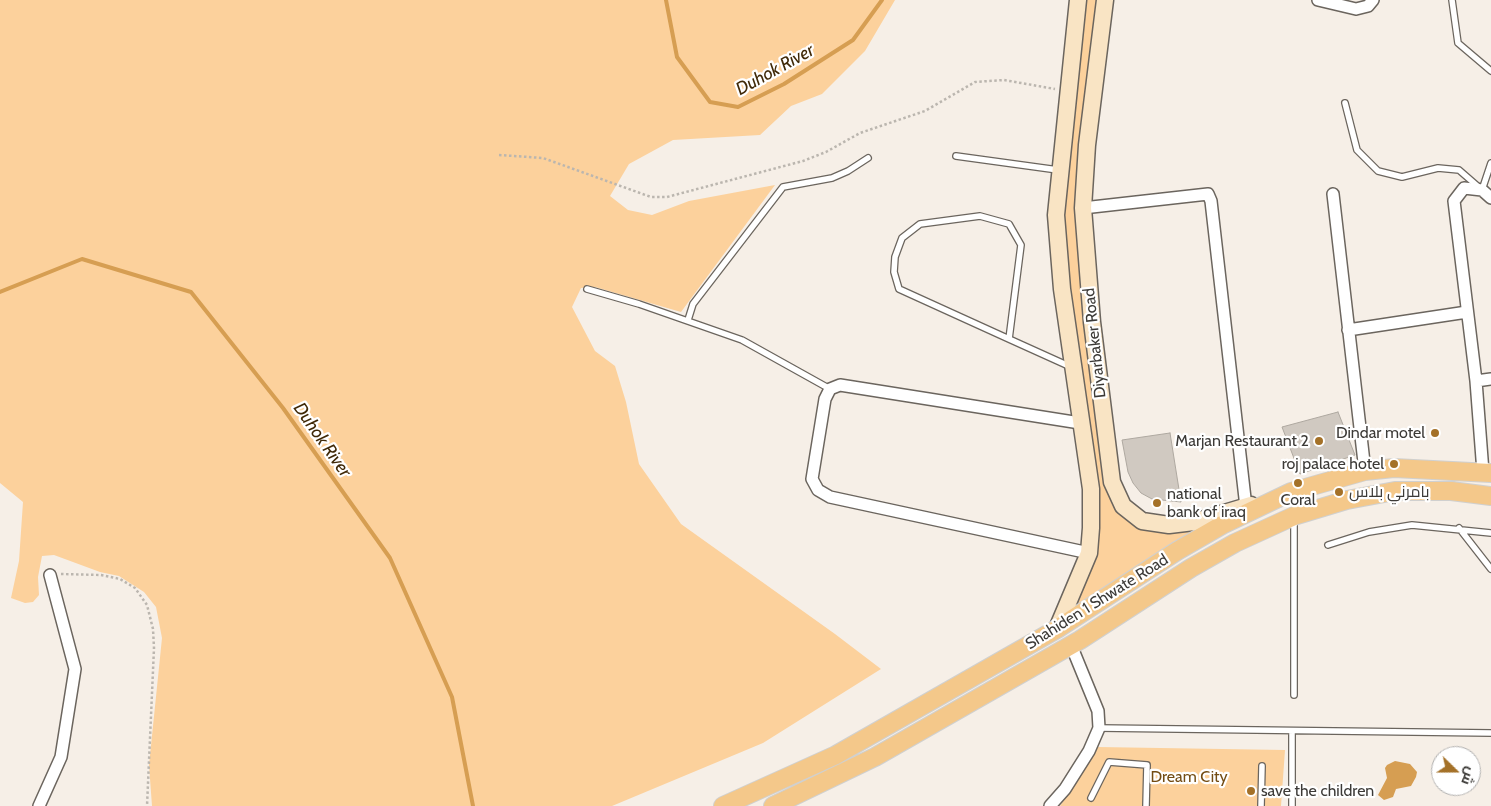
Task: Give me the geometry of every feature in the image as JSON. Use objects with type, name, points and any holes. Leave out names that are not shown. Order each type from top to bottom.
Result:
[{"type":"main road","name":"Diyarbaker Road","points":[[1057,629],[1089,553],[1091,489],[1062,289],[1056,216],[1078,0]]},
{"type":"main road","name":"Diyarbaker Road","points":[[1105,0],[1087,145],[1083,208],[1096,357],[1112,482],[1123,506],[1142,521],[1169,525],[1194,522],[1291,492]]},
{"type":"main road","points":[[1072,364],[1096,357]]},
{"type":"main road","name":"Shahiden 1 Shwate Road","points":[[723,806],[836,755],[1057,629],[1177,551],[1222,525],[1291,492],[1365,471],[1394,468],[1487,473]]},
{"type":"main road","name":"Shahiden 1 Shwate Road","points":[[772,806],[875,757],[1071,645],[1220,551],[1294,516],[1346,500],[1395,491],[1451,491],[1491,496]]},
{"type":"street","points":[[1318,0],[1356,9],[1368,6],[1373,0]]},
{"type":"street","points":[[1487,194],[1464,188],[1454,201],[1487,473]]},
{"type":"street","points":[[1083,208],[1208,194],[1211,200],[1246,507]]},
{"type":"street","points":[[1333,194],[1365,471]]},
{"type":"street","points":[[1348,330],[1467,312]]},
{"type":"street","points":[[1476,381],[1491,379]]},
{"type":"street","points":[[1080,423],[840,385],[830,390],[825,399],[812,479],[818,490],[830,497],[1089,553]]},
{"type":"street","points":[[39,806],[61,757],[75,669],[50,575]]},
{"type":"street","points":[[1050,806],[1065,789],[1089,751],[1099,728],[1098,711],[1071,645]]},
{"type":"lane","points":[[1452,0],[1458,43],[1491,71]]},
{"type":"lane","points":[[1345,103],[1357,150],[1378,171],[1402,177],[1438,168],[1459,170],[1487,194]]},
{"type":"lane","points":[[956,156],[1060,170]]},
{"type":"lane","points":[[688,320],[693,304],[783,187],[832,178],[848,172],[868,158]]},
{"type":"lane","points":[[1487,194],[1491,163]]},
{"type":"lane","points":[[1009,339],[1020,245],[1008,224],[980,216],[920,224],[902,238],[895,257],[894,272],[899,289],[1009,339],[1072,364]]},
{"type":"lane","points":[[587,289],[688,320],[742,340],[830,390]]},
{"type":"lane","points":[[1294,516],[1294,695]]},
{"type":"lane","points":[[1328,546],[1369,532],[1412,525],[1491,532]]},
{"type":"lane","points":[[1459,528],[1491,569]]},
{"type":"lane","points":[[1099,728],[1491,733]]},
{"type":"lane","points":[[1292,730],[1292,806]]},
{"type":"lane","points":[[1091,798],[1109,762],[1147,765],[1146,806]]},
{"type":"lane","points":[[1261,806],[1262,766]]},
{"type":"path","points":[[498,155],[543,158],[651,197],[668,197],[803,161],[826,152],[860,133],[925,111],[975,82],[1004,80],[1069,92]]},
{"type":"path","points":[[50,575],[78,573],[120,579],[135,588],[147,605],[153,629],[154,648],[148,806]]},
{"type":"green space","points":[[0,0],[895,0],[865,51],[822,94],[791,106],[760,135],[673,140],[629,164],[610,196],[628,210],[652,215],[689,201],[775,185],[681,312],[595,287],[581,288],[572,307],[595,351],[615,366],[626,402],[639,464],[681,524],[881,669],[763,743],[612,806],[152,806],[149,765],[162,638],[156,607],[144,592],[119,576],[100,572],[54,555],[42,556],[38,577],[39,595],[33,602],[25,603],[11,598],[19,561],[23,502],[0,483]]},
{"type":"green space","points":[[1078,0],[1105,0],[1083,208],[1112,482],[1142,521],[1224,513],[1057,629],[1089,553],[1056,215]]},
{"type":"green space","name":"Dream City","points":[[1098,747],[1285,750],[1281,806],[1060,806]]},
{"type":"shaded area","points":[[1395,761],[1410,764],[1417,772],[1416,777],[1411,786],[1396,789],[1393,797],[1384,800],[1378,795],[1387,778],[1385,768]]},
{"type":"building","name":"Marjan Restaurant 2","points":[[1338,412],[1355,455],[1300,474],[1282,427]]},
{"type":"building","points":[[1170,433],[1181,502],[1152,499],[1141,493],[1133,483],[1128,472],[1122,440]]},
{"type":"waterway","name":"Duhok River","points":[[666,0],[677,57],[710,102],[738,107],[784,84],[853,40],[882,0]]},
{"type":"waterway","name":"Duhok River","points":[[0,292],[82,259],[191,292],[283,408],[390,558],[452,697],[473,806]]},
{"type":"place","name":"Dindar motel","points":[[1435,433]]},
{"type":"place","name":"Marjan Restaurant 2","points":[[1319,441]]},
{"type":"place","name":"roj palace hotel","points":[[1394,464]]},
{"type":"place","name":"Coral","points":[[1298,483]]},
{"type":"place","name":"بامرني بلاس","points":[[1339,492]]},
{"type":"place","name":"national bank of iraq","points":[[1157,503]]},
{"type":"place","name":"save the children","points":[[1251,791]]}]
